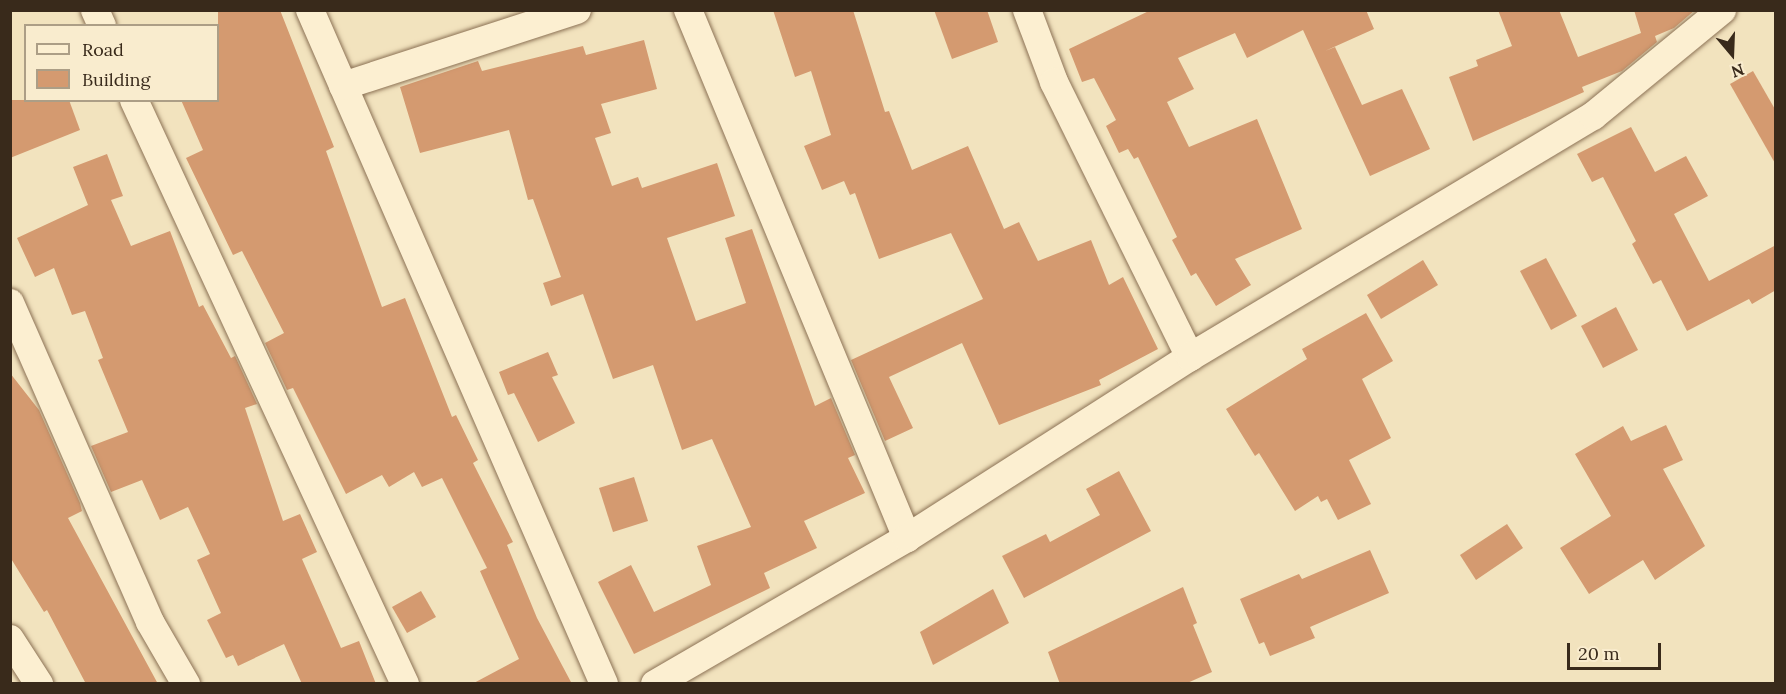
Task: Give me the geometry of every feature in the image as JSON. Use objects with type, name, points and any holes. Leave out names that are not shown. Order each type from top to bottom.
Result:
[{"type":"street","points":[[95,10],[101,24]]},
{"type":"street","points":[[310,10],[604,684]]},
{"type":"street","points":[[343,86],[577,10]]},
{"type":"street","points":[[688,10],[907,538]]},
{"type":"street","points":[[1027,10],[1054,82],[1190,357]]},
{"type":"street","points":[[655,684],[907,538],[1190,357],[1593,116],[1716,12]]},
{"type":"street","points":[[135,102],[405,684]]},
{"type":"street","points":[[10,303],[150,622],[186,684]]},
{"type":"street","points":[[10,639],[39,684]]},
{"type":"building","points":[[218,10],[280,10],[334,147],[326,151],[382,307],[405,298],[452,417],[456,415],[478,460],[473,463],[513,542],[507,545],[537,618],[572,684],[472,684],[519,659],[480,571],[487,568],[442,478],[422,487],[414,472],[389,487],[382,475],[346,494],[293,388],[287,390],[265,343],[284,333],[242,251],[233,255],[186,158],[203,150],[182,102],[219,102]]},
{"type":"building","points":[[773,10],[853,10],[885,112],[889,111],[912,170],[968,146],[1004,229],[1019,222],[1038,261],[1091,240],[1109,285],[1123,277],[1158,349],[1099,380],[1101,385],[999,425],[962,343],[889,377],[913,428],[885,441],[851,360],[983,299],[951,233],[879,259],[855,193],[850,195],[844,181],[822,190],[804,146],[831,135],[811,71],[795,77]]},
{"type":"building","points":[[934,10],[987,10],[998,42],[952,59]]},
{"type":"building","points":[[1151,10],[1366,10],[1374,29],[1325,51],[1335,47],[1362,105],[1402,89],[1430,149],[1370,176],[1303,30],[1247,58],[1235,33],[1178,58],[1194,89],[1167,102],[1189,147],[1257,119],[1302,229],[1235,259],[1251,285],[1216,306],[1196,273],[1191,276],[1172,240],[1177,237],[1138,157],[1134,159],[1128,149],[1119,153],[1106,126],[1116,120],[1094,78],[1082,82],[1069,49]]},
{"type":"building","points":[[1498,10],[1559,10],[1578,57],[1641,33],[1634,10],[1695,10],[1674,28],[1655,36],[1657,42],[1622,71],[1582,87],[1584,92],[1473,141],[1449,77],[1478,66],[1476,60],[1512,46]]},
{"type":"building","points":[[644,40],[657,89],[601,104],[611,133],[595,138],[612,186],[638,177],[642,188],[717,163],[735,216],[667,238],[696,321],[746,303],[725,238],[752,229],[815,406],[831,398],[855,455],[848,458],[865,493],[804,521],[817,548],[764,573],[770,588],[634,654],[598,582],[631,565],[654,612],[711,585],[697,546],[751,527],[712,439],[682,450],[653,365],[613,379],[583,294],[551,306],[543,283],[561,277],[533,199],[528,200],[509,130],[420,153],[400,87],[478,61],[482,71],[583,46],[586,55]]},
{"type":"building","points":[[1753,71],[1776,111],[1776,165],[1730,84]]},
{"type":"building","points":[[10,100],[70,102],[80,130],[10,158]]},
{"type":"building","points":[[1631,127],[1655,172],[1686,156],[1708,196],[1674,214],[1709,281],[1776,245],[1776,290],[1752,304],[1749,299],[1687,331],[1661,280],[1653,284],[1632,244],[1636,241],[1603,177],[1592,182],[1577,154]]},
{"type":"building","points":[[107,154],[123,196],[111,200],[131,246],[170,231],[199,307],[203,305],[231,358],[235,356],[257,404],[245,408],[283,521],[300,514],[317,552],[302,559],[341,648],[359,641],[376,684],[302,684],[284,644],[238,666],[233,655],[226,658],[207,620],[221,613],[197,560],[210,554],[188,507],[160,520],[142,480],[111,492],[91,446],[128,432],[98,360],[103,358],[85,311],[72,315],[54,268],[35,277],[17,238],[88,205],[73,167]]},
{"type":"building","points":[[1546,258],[1577,316],[1551,330],[1520,271]]},
{"type":"building","points":[[1423,260],[1438,285],[1381,319],[1367,295]]},
{"type":"building","points":[[1616,307],[1638,350],[1603,368],[1581,326]]},
{"type":"building","points":[[1366,313],[1393,361],[1362,379],[1391,438],[1349,460],[1371,504],[1338,520],[1327,499],[1321,502],[1318,496],[1295,511],[1259,453],[1255,456],[1226,409],[1307,359],[1302,349]]},
{"type":"building","points":[[548,352],[558,375],[552,377],[575,423],[538,442],[514,393],[508,395],[499,372]]},
{"type":"building","points":[[10,373],[39,410],[80,503],[82,511],[68,518],[158,684],[86,684],[47,610],[44,612],[10,557]]},
{"type":"building","points":[[1666,425],[1683,460],[1663,469],[1705,546],[1655,580],[1643,560],[1589,594],[1560,548],[1611,516],[1575,454],[1623,426],[1631,441]]},
{"type":"building","points":[[1119,471],[1151,531],[1024,598],[1002,556],[1046,534],[1050,542],[1100,515],[1086,489]]},
{"type":"building","points":[[634,477],[648,521],[613,532],[599,488]]},
{"type":"building","points":[[1507,524],[1523,548],[1476,580],[1460,555]]},
{"type":"building","points":[[1370,550],[1389,593],[1310,627],[1315,638],[1270,656],[1264,642],[1259,644],[1240,599],[1299,574],[1302,579]]},
{"type":"building","points":[[1183,587],[1197,623],[1193,625],[1212,672],[1185,684],[1060,684],[1048,652]]},
{"type":"building","points":[[993,589],[1009,623],[933,665],[920,632]]},
{"type":"building","points":[[421,591],[436,617],[407,633],[392,607]]}]
